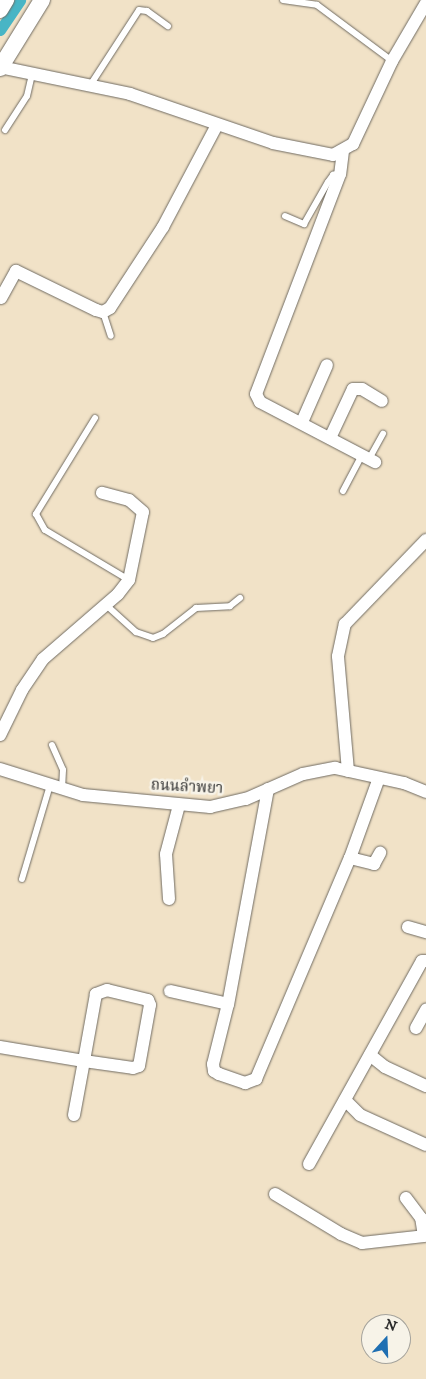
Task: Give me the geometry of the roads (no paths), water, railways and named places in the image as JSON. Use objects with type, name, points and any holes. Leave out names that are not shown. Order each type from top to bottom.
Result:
[{"type":"street","points":[[0,10],[6,0]]},
{"type":"street","points":[[42,0],[0,67],[91,84],[130,94],[216,125],[305,151],[333,154],[343,151],[358,135],[392,61],[426,2]]},
{"type":"street","points":[[1,298],[16,271],[103,312],[110,308],[163,228],[216,125]]},
{"type":"street","points":[[343,151],[340,174],[256,394],[260,402],[302,422],[369,459]]},
{"type":"street","points":[[302,422],[327,365]]},
{"type":"street","points":[[330,438],[353,389],[362,389],[382,401]]},
{"type":"street","points":[[0,735],[24,685],[43,659],[104,604],[118,594],[128,580],[143,512],[129,500],[102,493]]},
{"type":"street","points":[[348,771],[338,656],[345,624],[426,540]]},
{"type":"street","name":"ถนนลำพยา","points":[[0,770],[83,795],[179,805],[228,806],[318,770],[335,768],[379,778],[426,792]]},
{"type":"street","points":[[268,789],[228,1004],[213,1064],[214,1071],[251,1083],[256,1079],[350,858],[379,778]]},
{"type":"street","points":[[169,899],[166,847],[179,805]]},
{"type":"street","points":[[350,858],[374,864],[380,853]]},
{"type":"street","points":[[408,927],[426,932]]},
{"type":"street","points":[[309,1164],[422,961],[426,961]]},
{"type":"street","points":[[0,1046],[84,1061],[132,1068],[139,1066],[150,1004],[148,1000],[100,990],[96,994],[84,1061],[74,1115]]},
{"type":"street","points":[[170,992],[228,1004]]},
{"type":"street","points":[[416,1028],[426,1010]]},
{"type":"street","points":[[370,1055],[384,1067],[426,1086]]},
{"type":"street","points":[[345,1100],[360,1115],[426,1145]]},
{"type":"street","points":[[275,1194],[341,1234],[362,1243],[425,1237],[421,1218],[406,1198]]},
{"type":"lane","points":[[283,0],[317,5],[392,61]]},
{"type":"lane","points":[[91,84],[138,10],[147,11],[168,26]]},
{"type":"lane","points":[[4,130],[27,96],[32,74]]},
{"type":"lane","points":[[285,216],[304,224],[333,174],[340,174]]},
{"type":"lane","points":[[103,312],[111,336]]},
{"type":"lane","points":[[95,418],[36,514],[45,530],[128,580]]},
{"type":"lane","points":[[342,491],[369,459],[383,434]]},
{"type":"lane","points":[[104,604],[136,632],[153,638],[163,634],[196,608],[230,606],[240,598]]},
{"type":"lane","points":[[22,879],[63,770],[52,745]]},
{"type":"waterway","points":[[0,30],[20,0]]}]
